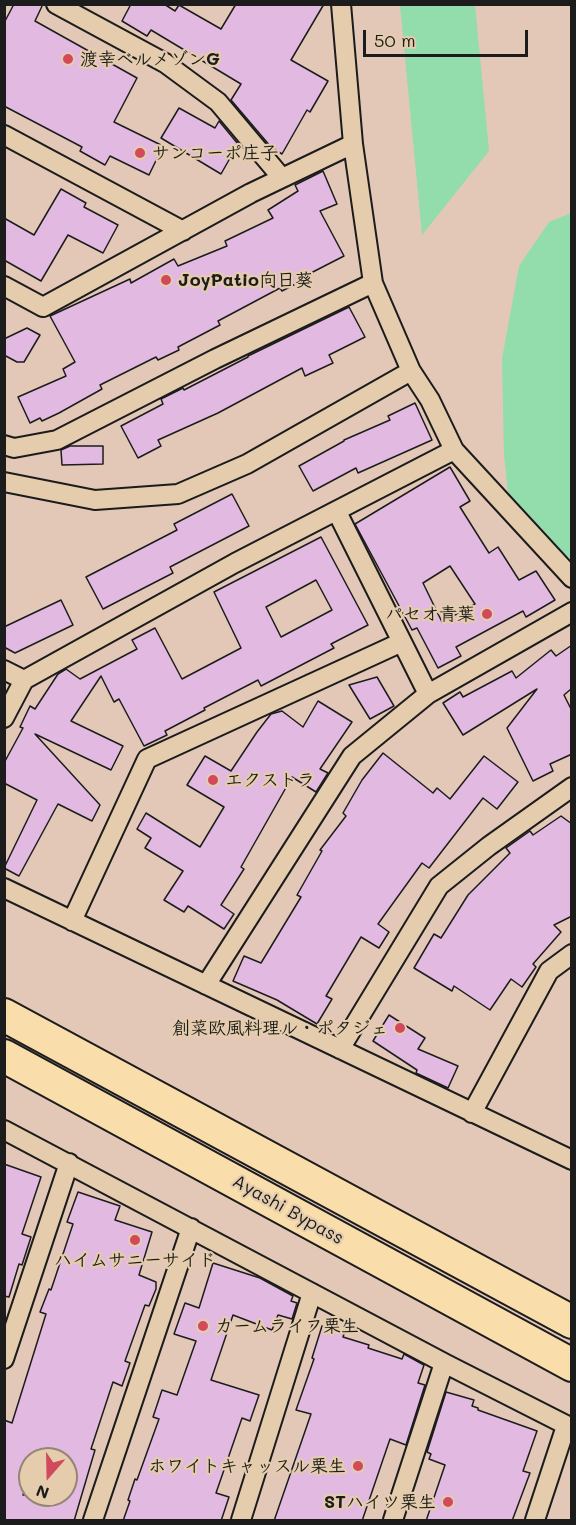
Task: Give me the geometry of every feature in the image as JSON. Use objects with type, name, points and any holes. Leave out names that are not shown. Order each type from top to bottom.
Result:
[{"type":"highway","name":"Ayashi Bypass","points":[[4,1015],[572,1322]]},
{"type":"highway","name":"Ayashi Bypass","points":[[4,1056],[572,1365]]},
{"type":"street","points":[[56,4],[165,63],[218,102],[282,178]]},
{"type":"street","points":[[339,5],[353,144],[373,283],[411,371],[430,400],[454,450],[572,579]]},
{"type":"street","points":[[4,135],[183,231]]},
{"type":"street","points":[[4,286],[43,308],[282,178],[353,144]]},
{"type":"street","points":[[4,445],[14,448],[57,440],[215,359],[373,283]]},
{"type":"street","points":[[4,482],[95,500],[178,494],[247,464],[411,371]]},
{"type":"street","points":[[4,718],[24,680],[235,563],[454,450]]},
{"type":"street","points":[[337,512],[428,694]]},
{"type":"street","points":[[206,985],[352,756],[428,694],[572,612]]},
{"type":"street","points":[[72,921],[147,759],[402,642]]},
{"type":"street","points":[[4,670],[24,680]]},
{"type":"street","points":[[340,1050],[440,886],[489,846],[572,787]]},
{"type":"street","points":[[4,888],[572,1160]]},
{"type":"street","points":[[472,1113],[549,971],[572,954]]},
{"type":"street","points":[[4,1130],[69,1162],[444,1363],[569,1427],[535,1521]]},
{"type":"street","points":[[4,1359],[69,1162]]},
{"type":"street","points":[[93,1521],[191,1228]]},
{"type":"street","points":[[241,1521],[312,1293]]},
{"type":"street","points":[[393,1521],[444,1363]]},
{"type":"green space","points":[[400,5],[475,5],[489,151],[422,235]]},
{"type":"green space","points":[[571,213],[571,558],[533,549],[511,523],[504,455],[502,359],[519,266],[549,222]]},
{"type":"building","points":[[14,4],[43,4],[35,21],[137,78],[114,122],[163,146],[149,175],[110,156],[105,165],[80,151],[82,147],[4,106],[4,23]]},
{"type":"building","points":[[131,4],[164,4],[175,11],[179,5],[221,29],[236,4],[324,4],[291,60],[328,81],[310,112],[307,110],[282,154],[271,147],[231,100],[241,84],[151,30],[147,36],[122,21]]},
{"type":"building","points":[[179,108],[215,128],[219,121],[238,144],[221,174],[161,138]]},
{"type":"building","points":[[323,171],[337,204],[320,211],[344,256],[303,277],[305,279],[282,291],[280,288],[218,321],[220,325],[178,347],[179,350],[158,360],[156,357],[100,385],[102,389],[59,413],[42,421],[40,418],[30,423],[18,397],[66,376],[63,369],[75,362],[50,316],[130,279],[131,283],[174,259],[178,266],[227,246],[225,241],[273,218],[268,210],[298,191],[295,185]]},
{"type":"building","points":[[61,189],[86,203],[84,207],[118,225],[103,253],[68,235],[41,281],[4,260],[4,218],[34,235]]},
{"type":"building","points":[[349,307],[365,337],[329,355],[333,363],[305,376],[302,368],[218,413],[158,440],[161,446],[138,458],[121,426],[163,404],[161,399],[183,388],[184,390]]},
{"type":"building","points":[[27,328],[40,335],[24,362],[17,362],[4,355],[4,339]]},
{"type":"building","points":[[415,403],[432,440],[358,473],[356,468],[313,491],[299,466],[344,440],[390,420],[388,416]]},
{"type":"building","points":[[70,446],[103,446],[103,464],[62,465],[61,450]]},
{"type":"building","points":[[450,467],[470,501],[460,507],[489,553],[498,547],[519,580],[536,571],[555,600],[526,617],[523,611],[456,647],[461,656],[438,668],[417,628],[412,630],[355,524]],"holes":[[[450,566],[475,604],[442,622],[423,583]]]},
{"type":"building","points":[[232,494],[249,526],[170,567],[173,573],[103,609],[86,577],[177,530],[174,524]]},
{"type":"building","points":[[321,537],[368,625],[331,644],[334,648],[261,686],[258,680],[204,708],[205,710],[165,731],[167,735],[144,746],[119,699],[114,702],[101,676],[71,721],[123,746],[111,770],[35,734],[100,805],[92,821],[58,804],[19,876],[4,868],[37,800],[4,783],[4,763],[23,728],[20,727],[30,706],[35,709],[58,674],[66,669],[80,679],[137,649],[132,640],[155,628],[182,679],[241,648],[214,592]],"holes":[[[316,580],[332,610],[281,637],[266,607]]]},
{"type":"building","points":[[61,600],[73,625],[15,653],[4,647],[4,627]]},
{"type":"building","points":[[572,645],[571,689],[564,695],[572,711],[572,754],[550,764],[553,771],[533,781],[507,728],[537,689],[463,735],[443,703],[460,692],[463,697],[512,671],[516,678],[551,650],[556,656]]},
{"type":"building","points":[[377,677],[394,706],[370,719],[349,685]]},
{"type":"building","points":[[318,701],[352,722],[320,769],[328,773],[316,792],[292,777],[241,867],[244,869],[221,905],[234,914],[224,929],[188,906],[184,912],[164,900],[183,871],[145,848],[151,838],[137,829],[146,813],[200,847],[224,807],[187,785],[205,756],[231,771],[271,714],[282,711],[303,727]]},
{"type":"building","points":[[383,753],[433,793],[437,788],[450,799],[484,756],[518,782],[497,809],[483,798],[429,868],[422,863],[378,924],[389,932],[379,948],[361,937],[326,996],[332,999],[317,1024],[277,1000],[233,981],[244,956],[261,963],[301,897],[297,895],[322,851],[320,850],[346,816],[343,813],[362,780]]},
{"type":"building","points":[[561,816],[572,824],[572,916],[554,925],[561,932],[533,964],[536,967],[522,987],[511,979],[490,1010],[454,986],[452,991],[414,968],[434,934],[441,938],[468,895],[510,853],[506,848],[530,831],[533,835]]},
{"type":"building","points":[[389,1015],[425,1038],[418,1049],[458,1066],[448,1088],[416,1073],[417,1070],[373,1041]]},
{"type":"building","points":[[4,1164],[41,1177],[22,1234],[31,1237],[22,1265],[19,1264],[9,1297],[4,1296]]},
{"type":"building","points":[[78,1192],[120,1206],[115,1220],[152,1232],[139,1275],[156,1282],[156,1289],[149,1306],[145,1305],[125,1361],[130,1363],[122,1386],[113,1382],[91,1449],[95,1450],[74,1521],[4,1521],[4,1420],[12,1423],[46,1314],[40,1312],[49,1289],[51,1290],[73,1224],[67,1222]]},
{"type":"building","points":[[213,1263],[260,1278],[293,1296],[291,1301],[297,1303],[292,1319],[278,1315],[272,1330],[233,1315],[211,1380],[259,1395],[250,1421],[242,1418],[216,1493],[229,1497],[221,1521],[123,1521],[135,1479],[137,1480],[159,1419],[153,1417],[162,1390],[177,1395],[196,1341],[174,1334],[185,1303],[199,1308]]},
{"type":"building","points":[[322,1326],[344,1334],[343,1337],[369,1345],[368,1348],[402,1359],[404,1354],[424,1365],[418,1383],[425,1385],[406,1445],[390,1439],[362,1521],[274,1521],[311,1414],[296,1410],[314,1359],[312,1358]]},
{"type":"building","points":[[446,1392],[474,1400],[472,1406],[478,1410],[537,1431],[523,1471],[530,1473],[512,1521],[426,1521],[445,1465],[429,1459],[431,1454],[427,1452]]},
{"type":"place","name":"渡幸ベルメゾンG","points":[[68,59]]},
{"type":"place","name":"サンコーポ庄子","points":[[140,153]]},
{"type":"place","name":"JoyPatio向日葵","points":[[166,280]]},
{"type":"place","name":"パセオ青葉","points":[[487,614]]},
{"type":"place","name":"エクストラ","points":[[213,780]]},
{"type":"place","name":"創菜欧風料理ル・ポタジェ","points":[[400,1028]]},
{"type":"place","name":"ハイムサニーサイド","points":[[135,1240]]},
{"type":"place","name":"カームライフ栗生","points":[[203,1326]]},
{"type":"place","name":"ホワイトキャッスル栗生","points":[[358,1466]]},
{"type":"place","name":"STハイツ栗生","points":[[448,1502]]}]
